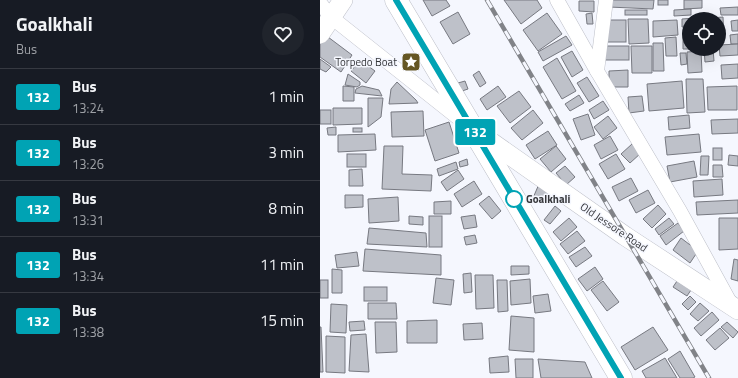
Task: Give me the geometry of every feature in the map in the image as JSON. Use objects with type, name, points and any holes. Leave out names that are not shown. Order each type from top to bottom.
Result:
[{"type":"highway","points":[[396,0],[621,378]]},
{"type":"street","points":[[320,34],[325,10],[343,0]]},
{"type":"street","points":[[557,0],[734,307]]},
{"type":"street","points":[[597,71],[606,0]]},
{"type":"street","points":[[325,10],[473,129]]},
{"type":"street","name":"Old Jessore Road","points":[[473,129],[625,236],[734,307]]},
{"type":"building","points":[[423,0],[446,0],[450,6],[432,16]]},
{"type":"building","points":[[504,0],[537,0],[542,8],[521,24]]},
{"type":"building","points":[[610,0],[654,0],[653,9],[609,7]]},
{"type":"building","points":[[658,0],[668,0],[668,5],[658,5]]},
{"type":"building","points":[[684,0],[702,0],[702,8],[684,9]]},
{"type":"building","points":[[579,1],[594,1],[594,12],[579,11]]},
{"type":"building","points":[[738,7],[738,15],[726,15],[726,12],[721,12],[720,8]]},
{"type":"building","points":[[691,9],[691,12],[682,12],[682,16],[674,16],[674,10]]},
{"type":"building","points":[[625,10],[647,10],[647,15],[625,15]]},
{"type":"building","points":[[458,12],[470,34],[453,44],[440,22]]},
{"type":"building","points":[[547,13],[562,34],[538,51],[523,30]]},
{"type":"building","points":[[592,13],[593,24],[587,24],[586,14]]},
{"type":"building","points":[[628,19],[648,19],[649,43],[629,44]]},
{"type":"building","points":[[607,20],[626,20],[626,42],[607,42]]},
{"type":"building","points":[[677,20],[678,35],[653,37],[653,21]]},
{"type":"building","points":[[738,20],[738,31],[732,31],[731,21]]},
{"type":"building","points":[[324,34],[352,55],[341,72],[320,57],[320,41]]},
{"type":"building","points":[[738,34],[738,44],[731,44],[730,35]]},
{"type":"building","points":[[566,36],[572,45],[543,61],[538,52]]},
{"type":"building","points":[[676,37],[677,56],[666,56],[665,38]]},
{"type":"building","points":[[653,43],[663,43],[664,71],[653,71]]},
{"type":"building","points":[[738,44],[738,55],[726,56],[726,45]]},
{"type":"building","points":[[603,46],[629,46],[629,60],[603,60]]},
{"type":"building","points":[[631,46],[652,46],[652,73],[632,73]]},
{"type":"building","points":[[572,51],[583,70],[572,77],[561,57]]},
{"type":"building","points":[[680,53],[682,53],[682,56],[686,56],[687,64],[681,65]]},
{"type":"building","points":[[687,56],[701,56],[702,72],[688,73]]},
{"type":"building","points":[[705,56],[714,56],[714,61],[705,62]]},
{"type":"building","points":[[557,58],[576,91],[562,99],[543,67]]},
{"type":"building","points":[[320,59],[331,67],[326,72],[320,69]]},
{"type":"building","points":[[360,60],[375,71],[366,83],[351,71]]},
{"type":"building","points":[[738,64],[738,78],[722,79],[721,65]]},
{"type":"building","points":[[628,70],[628,87],[609,87],[609,71]]},
{"type":"building","points":[[479,71],[486,83],[480,87],[473,75]]},
{"type":"building","points":[[348,74],[360,82],[360,85],[357,87],[345,85]]},
{"type":"building","points":[[587,77],[599,96],[589,102],[577,83]]},
{"type":"building","points":[[686,79],[703,79],[705,112],[687,113]]},
{"type":"building","points":[[465,81],[468,89],[462,91],[458,83]]},
{"type":"building","points":[[682,81],[684,108],[649,111],[647,84]]},
{"type":"building","points":[[397,82],[418,103],[389,104],[391,89]]},
{"type":"building","points":[[343,86],[354,87],[354,101],[343,101]]},
{"type":"building","points":[[362,86],[379,90],[382,96],[355,93],[356,89]]},
{"type":"building","points":[[498,86],[506,97],[487,110],[480,99]]},
{"type":"building","points":[[737,86],[737,110],[708,110],[707,87]]},
{"type":"building","points":[[519,91],[531,107],[510,123],[497,106]]},
{"type":"building","points":[[579,95],[584,103],[570,111],[565,104]]},
{"type":"building","points":[[642,96],[644,111],[629,113],[628,97]]},
{"type":"building","points":[[368,98],[383,98],[381,117],[368,127]]},
{"type":"building","points":[[603,101],[609,110],[594,119],[589,110]]},
{"type":"building","points":[[333,108],[362,108],[362,124],[333,125]]},
{"type":"building","points":[[320,110],[331,110],[331,124],[320,124]]},
{"type":"building","points":[[533,110],[543,123],[522,140],[511,128]]},
{"type":"building","points":[[423,111],[424,136],[392,137],[391,112]]},
{"type":"building","points":[[588,114],[595,135],[581,140],[573,119]]},
{"type":"building","points":[[689,115],[690,128],[669,130],[668,117]]},
{"type":"building","points":[[608,116],[617,128],[603,139],[594,127]]},
{"type":"building","points":[[738,119],[738,133],[712,134],[711,120]]},
{"type":"building","points":[[449,122],[459,153],[435,161],[425,130]]},
{"type":"building","points":[[336,127],[336,135],[328,135],[327,128]]},
{"type":"building","points":[[353,128],[362,128],[362,132],[353,132]]},
{"type":"building","points":[[548,131],[557,145],[535,159],[526,145]]},
{"type":"building","points":[[375,134],[376,150],[338,152],[338,135]]},
{"type":"building","points":[[699,134],[701,152],[667,155],[665,137]]},
{"type":"building","points":[[610,136],[618,150],[601,159],[594,145]]},
{"type":"building","points":[[632,144],[641,153],[630,163],[621,154]]},
{"type":"building","points":[[384,146],[403,146],[402,174],[432,175],[431,191],[382,189]]},
{"type":"building","points":[[556,146],[566,159],[551,172],[540,159]]},
{"type":"building","points":[[713,148],[722,148],[722,160],[713,160]]},
{"type":"building","points":[[347,154],[366,154],[366,167],[347,167]]},
{"type":"building","points":[[616,154],[625,169],[608,179],[599,164]]},
{"type":"building","points":[[729,155],[738,156],[738,166],[728,165]]},
{"type":"building","points":[[701,156],[709,156],[708,175],[700,175]]},
{"type":"building","points":[[467,159],[468,165],[460,167],[459,162]]},
{"type":"building","points":[[694,161],[697,177],[670,182],[667,166]]},
{"type":"building","points":[[456,162],[458,169],[439,176],[437,169]]},
{"type":"building","points":[[713,165],[722,165],[723,177],[713,177]]},
{"type":"building","points":[[565,166],[575,177],[566,185],[556,173]]},
{"type":"building","points":[[362,169],[363,186],[349,186],[349,170]]},
{"type":"building","points":[[458,170],[464,179],[447,191],[441,182]]},
{"type":"building","points":[[631,178],[638,191],[619,201],[612,187]]},
{"type":"building","points":[[722,179],[723,195],[694,197],[693,181]]},
{"type":"building","points":[[474,181],[482,194],[462,207],[454,194]]},
{"type":"building","points":[[539,184],[550,188],[544,202],[533,198]]},
{"type":"building","points":[[648,190],[655,203],[636,213],[629,200]]},
{"type":"building","points":[[345,195],[363,195],[363,207],[345,208]]},
{"type":"building","points":[[489,196],[501,211],[492,219],[479,204]]},
{"type":"building","points":[[398,197],[399,221],[369,223],[368,199]]},
{"type":"building","points":[[738,200],[738,213],[697,215],[696,202]]},
{"type":"building","points":[[451,201],[451,214],[434,214],[434,202]]},
{"type":"building","points":[[658,205],[666,214],[652,228],[643,219]]},
{"type":"building","points":[[555,206],[561,211],[550,224],[544,220]]},
{"type":"building","points":[[475,215],[477,227],[464,229],[461,217]]},
{"type":"building","points":[[409,216],[423,217],[423,225],[409,224]]},
{"type":"building","points":[[429,216],[442,216],[442,247],[429,247]]},
{"type":"building","points":[[569,218],[577,227],[561,241],[553,232]]},
{"type":"building","points":[[669,218],[674,224],[659,235],[655,229]]},
{"type":"building","points":[[719,218],[738,218],[738,249],[719,250]]},
{"type":"building","points":[[678,223],[684,231],[666,245],[660,236]]},
{"type":"building","points":[[369,228],[426,233],[427,247],[367,244]]},
{"type":"building","points":[[577,231],[585,241],[568,254],[560,244]]},
{"type":"building","points":[[475,235],[477,243],[466,245],[464,237]]},
{"type":"building","points":[[681,238],[698,251],[690,263],[673,250]]},
{"type":"building","points":[[585,247],[592,256],[576,267],[569,257]]},
{"type":"building","points":[[365,249],[441,255],[441,275],[363,271]]},
{"type":"building","points":[[357,252],[359,266],[337,268],[335,255]]},
{"type":"building","points":[[734,259],[738,260],[738,281],[731,279]]},
{"type":"building","points":[[511,266],[529,266],[529,274],[511,275]]},
{"type":"building","points":[[595,267],[603,279],[587,291],[578,279]]},
{"type":"building","points":[[332,269],[342,270],[342,293],[332,293]]},
{"type":"building","points":[[471,273],[472,292],[464,293],[463,274]]},
{"type":"building","points":[[475,275],[493,275],[494,308],[476,309]]},
{"type":"building","points":[[436,278],[454,280],[451,305],[433,303]]},
{"type":"building","points":[[530,279],[531,303],[511,305],[510,281]]},
{"type":"building","points":[[320,280],[328,280],[328,298],[320,298]]},
{"type":"building","points":[[497,280],[507,280],[508,311],[498,312]]},
{"type":"building","points":[[603,281],[619,302],[607,311],[591,290]]},
{"type":"building","points":[[677,281],[691,290],[687,296],[673,287]]},
{"type":"building","points":[[364,287],[387,287],[387,301],[364,301]]},
{"type":"building","points":[[548,294],[551,311],[535,313],[533,296]]},
{"type":"building","points":[[690,296],[696,302],[688,310],[682,304]]},
{"type":"building","points":[[368,303],[396,303],[397,319],[368,319]]},
{"type":"building","points":[[700,303],[709,311],[698,321],[690,314]]},
{"type":"building","points":[[331,304],[347,305],[346,333],[330,332]]},
{"type":"building","points":[[712,312],[719,320],[701,336],[694,328]]},
{"type":"building","points":[[511,316],[534,318],[534,352],[509,350]]},
{"type":"building","points":[[437,320],[437,343],[407,343],[407,321]]},
{"type":"building","points":[[364,321],[365,330],[350,331],[349,322]]},
{"type":"building","points":[[375,322],[396,322],[397,352],[376,353]]},
{"type":"building","points":[[727,322],[738,332],[733,338],[721,327]]},
{"type":"building","points":[[482,323],[483,339],[464,340],[463,324]]},
{"type":"building","points":[[321,327],[323,372],[320,372]]},
{"type":"building","points":[[653,327],[668,350],[635,370],[621,347]]},
{"type":"building","points":[[720,328],[729,338],[715,350],[706,340]]},
{"type":"building","points":[[366,334],[369,372],[349,371],[351,335]]},
{"type":"building","points":[[326,336],[345,337],[345,373],[326,372]]},
{"type":"building","points":[[680,351],[695,377],[680,378],[668,359]]},
{"type":"building","points":[[508,356],[509,372],[490,373],[489,358]]},
{"type":"building","points":[[665,358],[677,378],[646,378],[642,371]]},
{"type":"building","points":[[515,359],[533,359],[533,378],[516,378]]},
{"type":"building","points":[[538,359],[585,362],[592,378],[541,378]]},
{"type":"railway","points":[[487,0],[709,378]]},
{"type":"bus line","name":"132","points":[[396,0],[621,378]]},
{"type":"place","name":"Torpedo Boat","points":[[411,62]]},
{"type":"place","name":"Goalkhali","points":[[514,199]]}]
